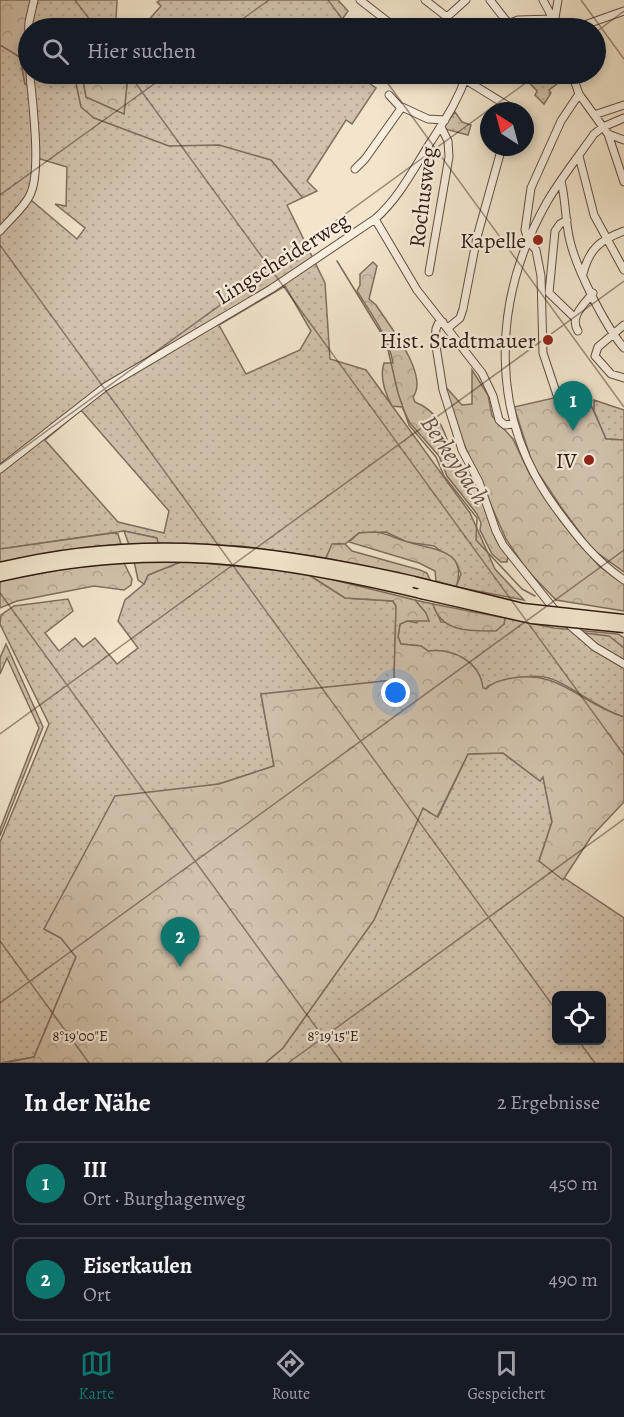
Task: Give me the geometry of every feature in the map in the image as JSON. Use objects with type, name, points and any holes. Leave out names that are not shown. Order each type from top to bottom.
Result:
[{"type":"highway","points":[[0,568],[110,550],[213,549],[315,561],[523,609],[624,620]]},
{"type":"highway","points":[[0,576],[111,558],[213,557],[314,568],[532,618],[624,627]]},
{"type":"street","points":[[30,18],[34,0]]},
{"type":"street","points":[[425,0],[447,16],[466,0]]},
{"type":"street","points":[[490,0],[505,18]]},
{"type":"street","points":[[543,0],[554,18]]},
{"type":"street","points":[[555,18],[558,0]]},
{"type":"street","points":[[364,1],[384,18]]},
{"type":"street","points":[[604,18],[624,11]]},
{"type":"street","points":[[0,231],[27,200],[32,190],[36,141],[31,84]]},
{"type":"street","points":[[375,219],[388,208],[408,180],[458,99],[463,84]]},
{"type":"street","points":[[476,84],[503,102]]},
{"type":"street","points":[[576,84],[579,94],[608,134],[624,182]]},
{"type":"street","points":[[560,404],[543,353],[541,276],[536,250],[529,242],[525,230],[531,188],[561,121],[579,94]]},
{"type":"street","points":[[389,95],[400,107],[405,107],[443,124]]},
{"type":"street","points":[[594,114],[624,105]]},
{"type":"street","points":[[355,169],[400,107]]},
{"type":"street","points":[[624,118],[603,127],[561,181],[544,209],[519,269],[504,353],[513,424],[528,465],[549,499],[591,554],[624,580]]},
{"type":"street","name":"Rochusweg","points":[[429,272],[449,157],[448,141],[443,124]]},
{"type":"street","points":[[608,134],[624,140]]},
{"type":"street","points":[[500,156],[477,237],[460,318],[446,325],[438,324],[435,340],[443,390],[462,450],[479,482],[503,545],[572,629],[624,664]]},
{"type":"street","points":[[579,156],[588,198],[624,270]]},
{"type":"street","points":[[561,181],[570,242],[583,274],[614,335],[624,348]]},
{"type":"street","name":"Lingscheiderweg","points":[[0,469],[114,381],[271,289],[375,219],[417,290],[446,325],[487,382],[501,422],[505,425],[513,424]]},
{"type":"street","points":[[567,220],[555,231],[549,293],[575,318],[578,332]]},
{"type":"street","points":[[583,274],[591,252],[606,238],[624,231]]},
{"type":"street","points":[[575,318],[593,293]]},
{"type":"street","points":[[624,325],[598,347],[595,356],[611,374],[624,378]]},
{"type":"green space","points":[[0,0],[32,0],[29,18],[18,18],[18,56],[0,45]]},
{"type":"green space","points":[[32,0],[117,0],[116,18],[29,18]]},
{"type":"green space","points":[[160,0],[338,0],[348,11],[343,18],[150,18],[161,6],[157,2]]},
{"type":"green space","points":[[0,45],[18,56],[18,84],[29,86],[29,84],[84,84],[86,97],[124,114],[127,84],[370,84],[376,88],[352,124],[346,120],[307,181],[317,191],[287,205],[325,283],[330,359],[366,370],[470,513],[495,569],[524,600],[456,587],[461,574],[456,563],[434,546],[407,542],[386,532],[359,533],[345,544],[333,544],[326,558],[242,546],[158,543],[156,538],[124,531],[0,549]],"holes":[[[37,158],[67,167],[66,206],[55,204],[85,228],[77,239],[31,200]],[[285,286],[311,331],[300,350],[246,374],[219,325]],[[81,410],[169,511],[164,533],[118,522],[45,440]]]},
{"type":"green space","points":[[84,84],[127,84],[124,114],[86,97]]},
{"type":"green space","points":[[530,84],[557,84],[549,90],[551,93],[544,104],[535,95],[537,91]]},
{"type":"green space","points":[[455,112],[462,122],[471,125],[468,135],[445,129],[444,126]]},
{"type":"green space","points":[[373,262],[377,266],[369,299],[389,324],[412,363],[417,388],[413,397],[415,402],[436,417],[458,469],[465,478],[472,475],[508,556],[507,562],[501,562],[492,554],[480,530],[481,523],[477,514],[447,476],[439,456],[410,423],[402,407],[392,406],[387,396],[382,374],[384,363],[393,363],[391,353],[379,326],[357,291],[360,285],[360,274]]},
{"type":"green space","points":[[472,370],[488,395],[492,416],[513,439],[529,473],[561,521],[599,566],[624,584],[624,611],[556,600],[526,569],[506,539],[464,444],[444,385],[462,405],[472,404]]},
{"type":"green space","points":[[580,392],[591,405],[606,439],[624,440],[624,572],[592,549],[533,465],[514,407]]},
{"type":"green space","points":[[594,400],[624,410],[624,440],[606,439],[594,411]]},
{"type":"green space","points":[[124,531],[157,538],[158,543],[129,545]]},
{"type":"green space","points":[[359,533],[387,534],[446,553],[457,565],[459,574],[456,587],[436,581],[435,571],[419,563],[349,542]]},
{"type":"green space","points":[[118,534],[121,544],[77,549],[0,565],[0,549]]},
{"type":"green space","points":[[332,544],[345,544],[352,551],[420,570],[427,573],[430,580],[326,558]]},
{"type":"green space","points":[[134,561],[183,561],[148,575],[144,584],[138,580]]},
{"type":"green space","points":[[183,561],[306,573],[345,598],[393,601],[396,606],[394,680],[261,695],[274,766],[219,784],[180,790],[44,929],[61,938],[76,957],[34,1057],[0,1063],[0,842],[49,724],[0,624],[1,615],[14,606],[68,599],[73,611],[45,633],[59,651],[75,638],[83,647],[95,638],[117,664],[138,648],[118,621],[125,600],[144,584],[148,575]]},
{"type":"green space","points":[[124,563],[132,579],[131,585],[124,590],[94,586],[17,601],[0,608],[0,581],[64,569]]},
{"type":"green space","points":[[306,573],[415,600],[426,613],[429,621],[407,621],[400,624],[398,637],[401,644],[421,646],[428,651],[446,652],[463,658],[477,670],[483,688],[486,689],[507,679],[541,678],[568,688],[608,711],[624,717],[624,802],[591,837],[563,880],[539,861],[552,822],[543,777],[540,781],[503,753],[468,754],[437,817],[423,808],[374,920],[283,1048],[265,1063],[4,1063],[34,1057],[76,957],[61,938],[44,929],[115,796],[219,784],[274,766],[261,694],[394,680],[396,606],[393,601],[345,598]]},
{"type":"green space","points":[[415,600],[433,604],[441,622],[504,624],[505,618],[554,628],[618,634],[624,638],[624,717],[561,683],[544,677],[516,678],[488,686],[486,689],[482,688],[476,670],[463,658],[446,652],[428,651],[421,646],[401,644],[398,637],[400,624],[407,621],[417,623],[421,610]]},
{"type":"green space","points":[[433,604],[505,618],[504,624],[496,631],[458,628],[443,620]]},
{"type":"green space","points":[[6,644],[43,727],[0,836],[0,829],[39,728],[7,658],[0,674],[0,658]]},
{"type":"green space","points":[[503,753],[540,781],[543,776],[552,822],[539,861],[624,918],[624,1063],[265,1063],[283,1048],[374,920],[423,808],[438,817],[468,754]]},
{"type":"waterway","name":"Berkeybach","points":[[76,84],[81,107],[94,118],[169,146],[219,145],[271,160],[302,197]]},
{"type":"waterway","name":"Berkeybach","points":[[337,261],[386,341],[398,393],[409,425],[436,457],[444,476],[477,518],[476,540],[522,589],[535,596]]},
{"type":"waterway","name":"Berkeybach","points":[[584,633],[609,636],[624,648]]},
{"type":"place","name":"Kapelle","points":[[538,240]]},
{"type":"place","name":"Hist. Stadtmauer","points":[[548,340]]},
{"type":"place","name":"III","points":[[573,431]]},
{"type":"place","name":"IV","points":[[589,460]]},
{"type":"place","name":"Eiserkaulen","points":[[180,967]]}]
